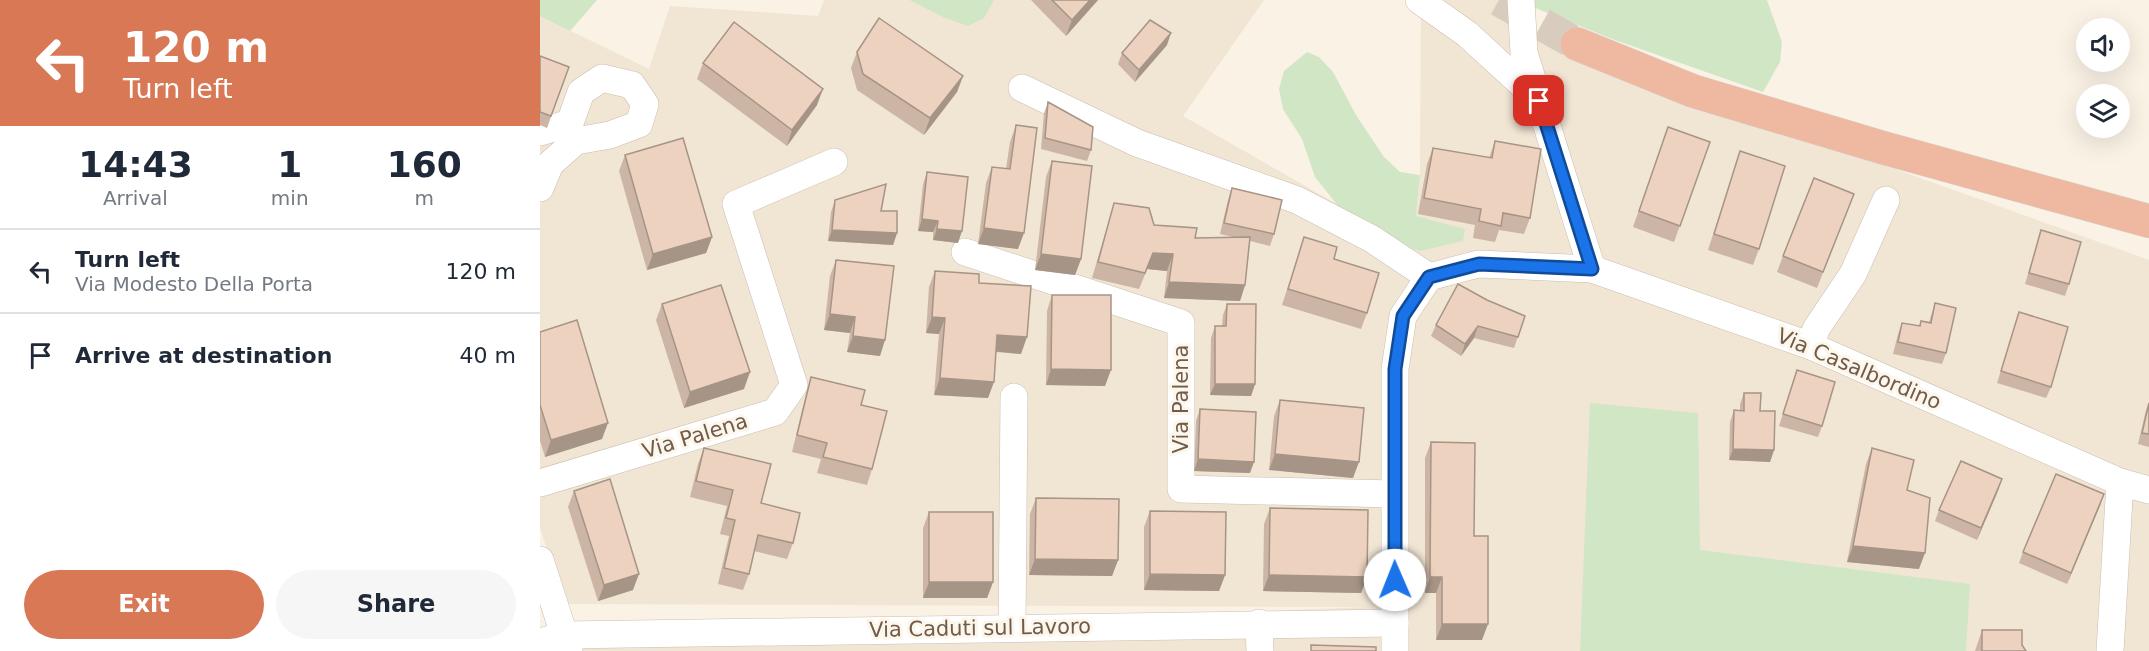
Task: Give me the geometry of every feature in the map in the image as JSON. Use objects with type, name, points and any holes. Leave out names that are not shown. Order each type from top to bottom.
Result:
[{"type":"highway","points":[[1577,44],[1693,92],[2149,221]]},
{"type":"street","points":[[1419,0],[1467,34],[1539,101]]},
{"type":"street","points":[[1521,0],[1524,53],[1592,269]]},
{"type":"street","points":[[540,132],[570,123],[581,92],[602,78],[632,85],[645,104],[639,124],[610,135],[576,141],[550,164],[540,188]]},
{"type":"street","points":[[1022,88],[1137,143],[1297,200],[1372,239],[1429,277],[1403,316],[1395,369],[1395,651]]},
{"type":"street","name":"Via Palena","points":[[540,483],[775,412],[794,385],[736,204],[834,162]]},
{"type":"street","points":[[1811,346],[1816,329],[1853,273],[1886,201]]},
{"type":"street","name":"Via Palena","points":[[965,252],[1181,323],[1181,489],[1394,494]]},
{"type":"street","name":"Via Casalbordino","points":[[1429,277],[1479,264],[1592,269],[1811,346],[2120,482],[2149,490]]},
{"type":"street","points":[[1012,628],[1014,397]]},
{"type":"street","points":[[2110,651],[2120,482]]},
{"type":"street","points":[[540,560],[558,643]]},
{"type":"street","name":"Via Caduti sul Lavoro","points":[[558,643],[976,640],[1012,628],[1395,622]]},
{"type":"street","points":[[1259,623],[1260,651]]},
{"type":"shaded area","points":[[824,0],[909,0],[945,17],[960,0],[1264,0],[1183,116],[1419,251],[1416,216],[1420,175],[1421,0],[1512,0],[1511,23],[1587,59],[2149,260],[2149,651],[583,651],[580,641],[1365,607],[565,604],[540,528],[540,16],[649,69],[670,6],[818,16]]},
{"type":"green space","points":[[540,0],[597,0],[570,31],[540,16]]},
{"type":"green space","points":[[909,0],[994,0],[984,18],[968,26],[945,18]]},
{"type":"green space","points":[[1528,0],[1767,0],[1782,42],[1780,62],[1763,92],[1612,39],[1528,5]]},
{"type":"green space","points":[[1307,52],[1319,57],[1333,72],[1356,115],[1384,157],[1400,172],[1420,175],[1416,216],[1465,229],[1463,241],[1420,251],[1397,244],[1339,207],[1315,177],[1302,139],[1283,109],[1279,89],[1284,71]]},
{"type":"green space","points":[[1590,403],[1698,413],[1700,550],[1970,584],[1966,651],[1580,651]]},
{"type":"building","points":[[1052,0],[1090,0],[1072,20]]},
{"type":"building","points":[[879,18],[963,76],[930,118],[863,74],[857,52]]},
{"type":"building","points":[[1150,20],[1171,33],[1139,70],[1122,53]]},
{"type":"building","points":[[734,22],[823,89],[792,130],[703,63]]},
{"type":"building","points":[[540,56],[569,67],[551,116],[540,112]]},
{"type":"building","points":[[1048,102],[1093,127],[1091,150],[1045,138]]},
{"type":"building","points":[[1016,125],[1037,128],[1024,233],[984,228],[992,167],[1010,169]]},
{"type":"building","points":[[1668,127],[1710,142],[1680,226],[1639,211]]},
{"type":"building","points":[[683,138],[712,237],[653,254],[625,155]]},
{"type":"building","points":[[1495,141],[1541,149],[1530,218],[1503,213],[1501,226],[1479,221],[1481,209],[1424,198],[1433,148],[1492,158]]},
{"type":"building","points":[[1740,151],[1785,166],[1759,249],[1714,234]]},
{"type":"building","points":[[1052,161],[1092,166],[1081,259],[1041,254]]},
{"type":"building","points":[[927,172],[968,177],[962,231],[937,229],[938,221],[922,219]]},
{"type":"building","points":[[1814,178],[1854,194],[1823,272],[1783,256]]},
{"type":"building","points":[[886,184],[881,211],[897,211],[897,233],[832,230],[835,200]]},
{"type":"building","points":[[1232,188],[1282,200],[1274,234],[1224,223]]},
{"type":"building","points":[[1114,203],[1149,208],[1154,225],[1197,228],[1195,238],[1250,237],[1245,285],[1169,282],[1173,254],[1153,253],[1145,273],[1098,262]]},
{"type":"building","points":[[2041,230],[2081,242],[2069,284],[2029,273]]},
{"type":"building","points":[[1304,237],[1337,247],[1334,259],[1379,273],[1367,313],[1288,289]]},
{"type":"building","points":[[836,260],[894,266],[885,340],[853,336],[855,317],[830,314]]},
{"type":"building","points":[[935,271],[979,274],[979,283],[1031,286],[1027,337],[997,335],[994,382],[940,378],[945,318],[932,317]]},
{"type":"building","points":[[1458,284],[1487,300],[1525,316],[1518,337],[1478,326],[1465,344],[1436,325]]},
{"type":"building","points":[[721,285],[750,372],[690,392],[662,304]]},
{"type":"building","points":[[1052,295],[1111,295],[1111,370],[1051,369]]},
{"type":"building","points":[[1935,303],[1956,308],[1946,353],[1898,342],[1902,323],[1920,326],[1921,321],[1931,323]]},
{"type":"building","points":[[1227,304],[1256,304],[1255,384],[1215,384],[1215,326],[1226,326]]},
{"type":"building","points":[[2019,312],[2068,327],[2051,387],[2001,371]]},
{"type":"building","points":[[577,320],[608,423],[551,440],[540,405],[540,332]]},
{"type":"building","points":[[1797,370],[1835,382],[1822,426],[1783,414]]},
{"type":"building","points":[[811,377],[865,390],[861,405],[887,411],[872,469],[823,457],[827,443],[797,435]]},
{"type":"building","points":[[1744,393],[1761,393],[1760,411],[1775,411],[1774,450],[1733,449],[1734,410],[1744,411]]},
{"type":"building","points":[[1280,400],[1364,408],[1359,462],[1275,454]]},
{"type":"building","points":[[2149,403],[2149,434],[2142,433]]},
{"type":"building","points":[[1200,409],[1256,412],[1254,462],[1198,459]]},
{"type":"building","points":[[1431,442],[1475,443],[1474,536],[1488,536],[1488,624],[1442,624],[1442,577],[1430,577]]},
{"type":"building","points":[[704,448],[771,464],[761,503],[800,513],[793,543],[758,535],[749,574],[724,568],[735,520],[726,518],[733,490],[696,481]]},
{"type":"building","points":[[1872,448],[1914,460],[1907,490],[1930,498],[1925,553],[1853,546]]},
{"type":"building","points":[[1961,461],[2002,479],[1981,528],[1939,510]]},
{"type":"building","points":[[2056,474],[2104,494],[2071,573],[2023,552]]},
{"type":"building","points":[[610,479],[639,574],[604,585],[574,491]]},
{"type":"building","points":[[1036,498],[1119,499],[1118,560],[1035,559]]},
{"type":"building","points":[[1270,508],[1368,510],[1367,577],[1269,575]]},
{"type":"building","points":[[1150,511],[1226,512],[1225,575],[1150,574]]},
{"type":"building","points":[[929,512],[993,512],[993,582],[929,582]]},
{"type":"building","points":[[1982,630],[2022,630],[2022,645],[2026,651],[1982,651]]},
{"type":"building","points":[[1311,645],[1376,647],[1376,651],[1311,651]]},
{"type":"tunnel","points":[[1499,0],[1577,44]]},
{"type":"route","points":[[1395,580],[1395,369],[1403,316],[1429,277],[1479,264],[1592,269],[1539,101]]}]
